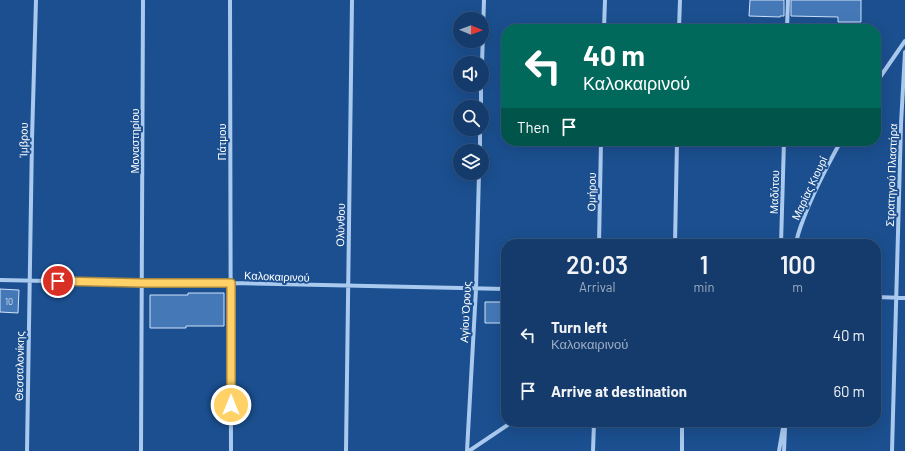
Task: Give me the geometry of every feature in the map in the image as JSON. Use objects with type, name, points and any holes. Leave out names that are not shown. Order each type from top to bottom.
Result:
[{"type":"street","name":"Ίμβρου","points":[[30,280],[36,0]]},
{"type":"street","name":"Μοναστηρίου","points":[[141,451],[143,0]]},
{"type":"street","name":"Πάτμου","points":[[230,0],[231,451]]},
{"type":"street","name":"Ολύνθου","points":[[346,451],[352,0]]},
{"type":"street","points":[[482,56],[484,0]]},
{"type":"street","points":[[604,24],[605,0]]},
{"type":"street","points":[[679,24],[680,0]]},
{"type":"street","points":[[787,24],[788,0]]},
{"type":"street","points":[[881,76],[905,41]]},
{"type":"street","name":"Στρατηγού Πλαστήρα","points":[[892,451],[901,132],[905,52]]},
{"type":"street","name":"Ομήρου","points":[[599,239],[601,146]]},
{"type":"street","points":[[675,239],[677,146]]},
{"type":"street","name":"Μαδύτου","points":[[781,239],[784,146]]},
{"type":"street","name":"Μαρίας Κιουρί","points":[[796,239],[816,189],[838,146]]},
{"type":"street","name":"Αγίου Όρους","points":[[468,451],[476,289],[479,180]]},
{"type":"street","name":"Καλοκαιρινού","points":[[0,280],[501,289]]},
{"type":"street","name":"Θεσσαλονίκης","points":[[27,451],[30,280]]},
{"type":"street","points":[[881,297],[905,298]]},
{"type":"street","points":[[468,451],[504,427]]},
{"type":"street","points":[[593,451],[594,427]]},
{"type":"street","points":[[682,427],[682,451]]},
{"type":"street","points":[[779,451],[784,427]]},
{"type":"street","points":[[784,451],[785,427]]},
{"type":"building","points":[[750,0],[784,0],[784,16],[749,16]]},
{"type":"building","points":[[791,0],[861,0],[861,22],[838,22],[838,17],[791,16]]},
{"type":"building","points":[[0,289],[19,290],[18,313],[0,312]]},
{"type":"building","points":[[188,293],[224,293],[224,326],[150,328],[150,295],[188,295]]},
{"type":"building","points":[[485,302],[501,302],[501,323],[485,323]]},
{"type":"route","points":[[58,281],[231,283],[231,405]]}]
